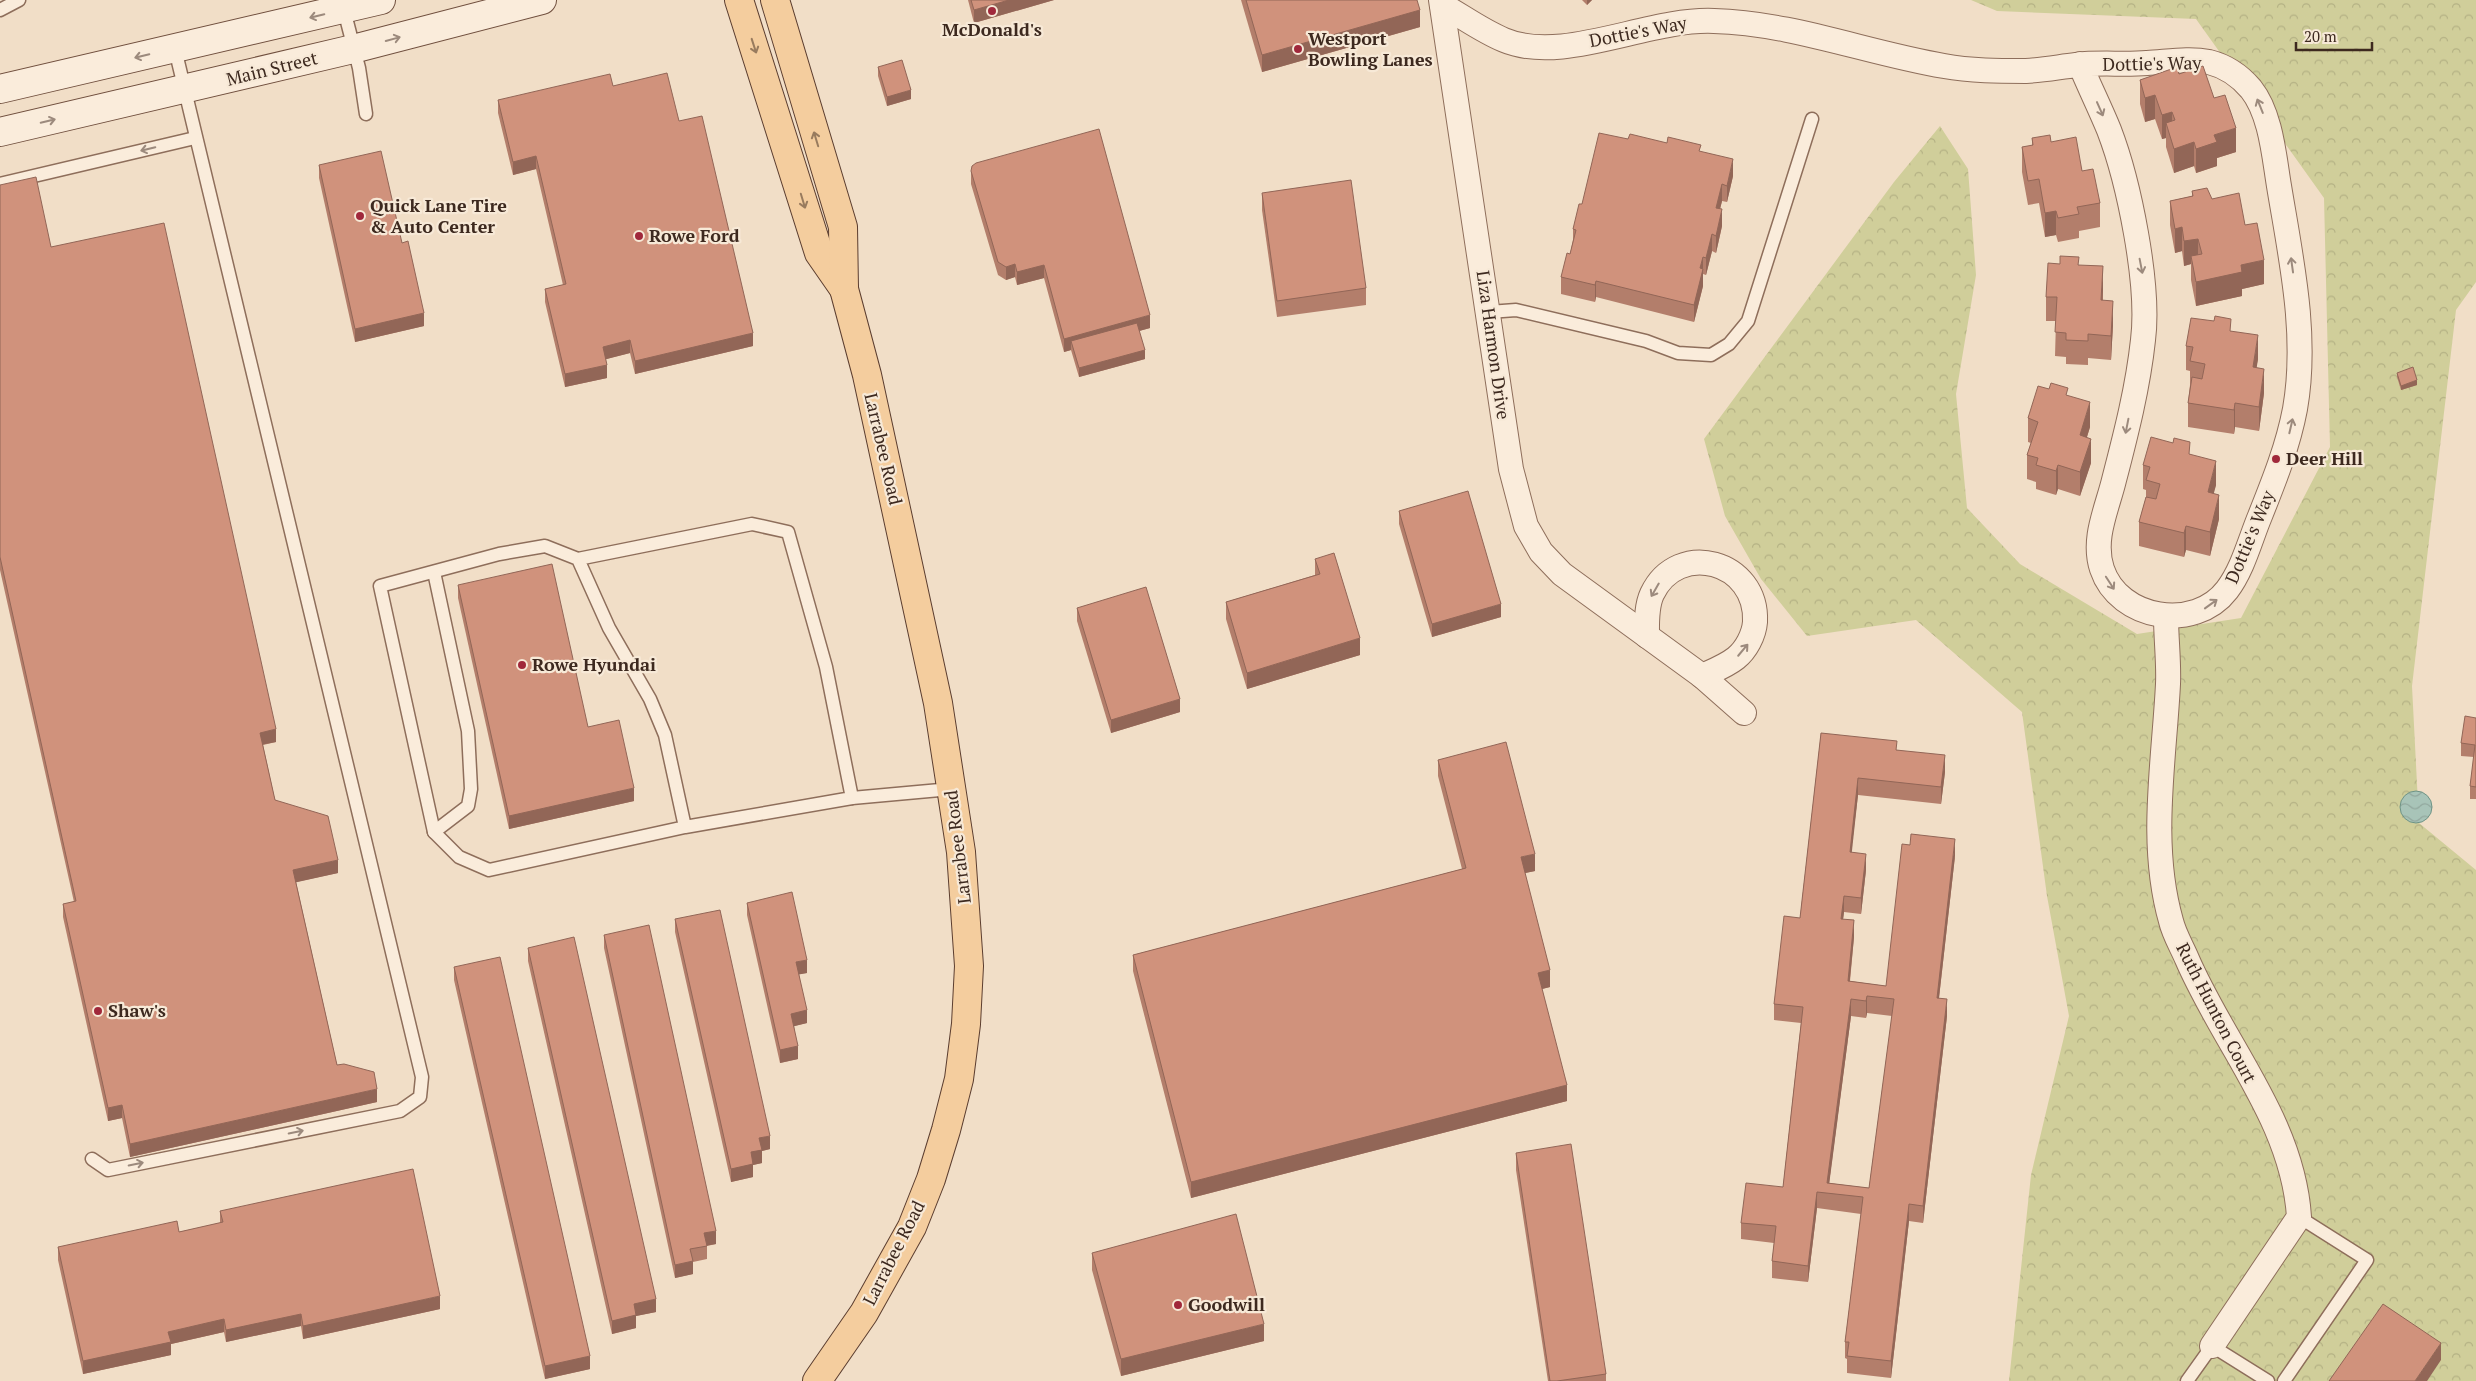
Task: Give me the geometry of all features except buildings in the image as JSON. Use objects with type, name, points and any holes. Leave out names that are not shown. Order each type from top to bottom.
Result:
[{"type":"main road","points":[[0,89],[381,0]]},
{"type":"main road","name":"Main Street","points":[[0,132],[185,90],[542,0]]},
{"type":"main road","name":"Larrabee Road","points":[[739,0],[819,253],[844,289]]},
{"type":"main road","name":"Larrabee Road","points":[[775,0],[842,227],[844,289],[864,366],[914,583],[938,703],[961,852],[969,966],[966,1024],[959,1079],[946,1130],[912,1227],[864,1313],[817,1381]]},
{"type":"street","name":"Dottie's Way","points":[[1441,2],[1504,40],[1530,47],[1556,48],[1667,23],[1711,20],[1756,24],[1950,67],[1999,71],[2037,71],[2080,64],[2117,66],[2187,60],[2211,63],[2234,72],[2254,92],[2265,120],[2272,148],[2292,265],[2299,323],[2298,380],[2290,432],[2274,480],[2238,573],[2226,592],[2210,607],[2188,615],[2166,616],[2141,610],[2118,595],[2102,570],[2099,542],[2103,516],[2124,442],[2144,337],[2143,279],[2127,193],[2111,134],[2080,64]]},
{"type":"street","name":"Liza Harmon Drive","points":[[1441,2],[1489,312],[1511,469],[1526,526],[1541,552],[1562,574],[1702,676],[1744,713]]},
{"type":"street","points":[[1647,636],[1647,612],[1651,595],[1661,580],[1675,569],[1691,563],[1709,563],[1726,568],[1740,578],[1750,593],[1755,610],[1754,628],[1748,644],[1737,658],[1702,676]]},
{"type":"street","name":"Ruth Hunton Court","points":[[2166,616],[2168,682],[2159,862],[2171,922],[2200,990],[2276,1126],[2291,1164],[2298,1194],[2299,1217]]},
{"type":"street","points":[[2212,1346],[2299,1217]]},
{"type":"lane","points":[[0,10],[19,0]]},
{"type":"lane","points":[[344,10],[366,114]]},
{"type":"lane","points":[[92,1159],[108,1170],[400,1110],[420,1097],[422,1077],[175,49]]},
{"type":"lane","points":[[1489,312],[1516,310],[1646,340],[1678,352],[1711,355],[1728,344],[1748,321],[1812,118]]},
{"type":"lane","points":[[0,184],[195,138]]},
{"type":"lane","points":[[852,798],[826,667],[788,532],[752,524],[578,559],[545,546],[499,554],[380,586],[434,832],[459,858],[490,870],[685,827],[852,798],[951,790]]},
{"type":"lane","points":[[578,559],[608,628],[650,699],[665,735],[685,827]]},
{"type":"lane","points":[[434,572],[468,731],[471,789],[468,806],[434,832]]},
{"type":"lane","points":[[2284,1381],[2367,1260],[2299,1217]]},
{"type":"lane","points":[[2187,1381],[2212,1346],[2268,1381]]},
{"type":"green space","points":[[1971,0],[2476,0],[2476,282],[2456,310],[2412,686],[2419,823],[2476,870],[2476,1381],[2009,1381],[2031,1175],[2069,1016],[2047,896],[2022,712],[1916,620],[1807,636],[1761,579],[1725,516],[1704,439],[1894,182],[1940,126],[1968,169],[1976,275],[1956,394],[1967,508],[2020,564],[2137,634],[2241,618],[2330,447],[2324,198],[2196,19],[1997,11]]},
{"type":"water","points":[[2416,791],[2427,796],[2432,807],[2427,818],[2416,823],[2405,818],[2400,807],[2405,796]]},
{"type":"place","name":"McDonald's","points":[[992,11]]},
{"type":"place","name":"Westport Bowling Lanes","points":[[1298,49]]},
{"type":"place","name":"Quick Lane Tire & Auto Center","points":[[360,216]]},
{"type":"place","name":"Rowe Ford","points":[[639,236]]},
{"type":"place","name":"Deer Hill","points":[[2276,459]]},
{"type":"place","name":"Rowe Hyundai","points":[[522,665]]},
{"type":"place","name":"Shaw's","points":[[98,1011]]},
{"type":"place","name":"Goodwill","points":[[1178,1305]]}]
